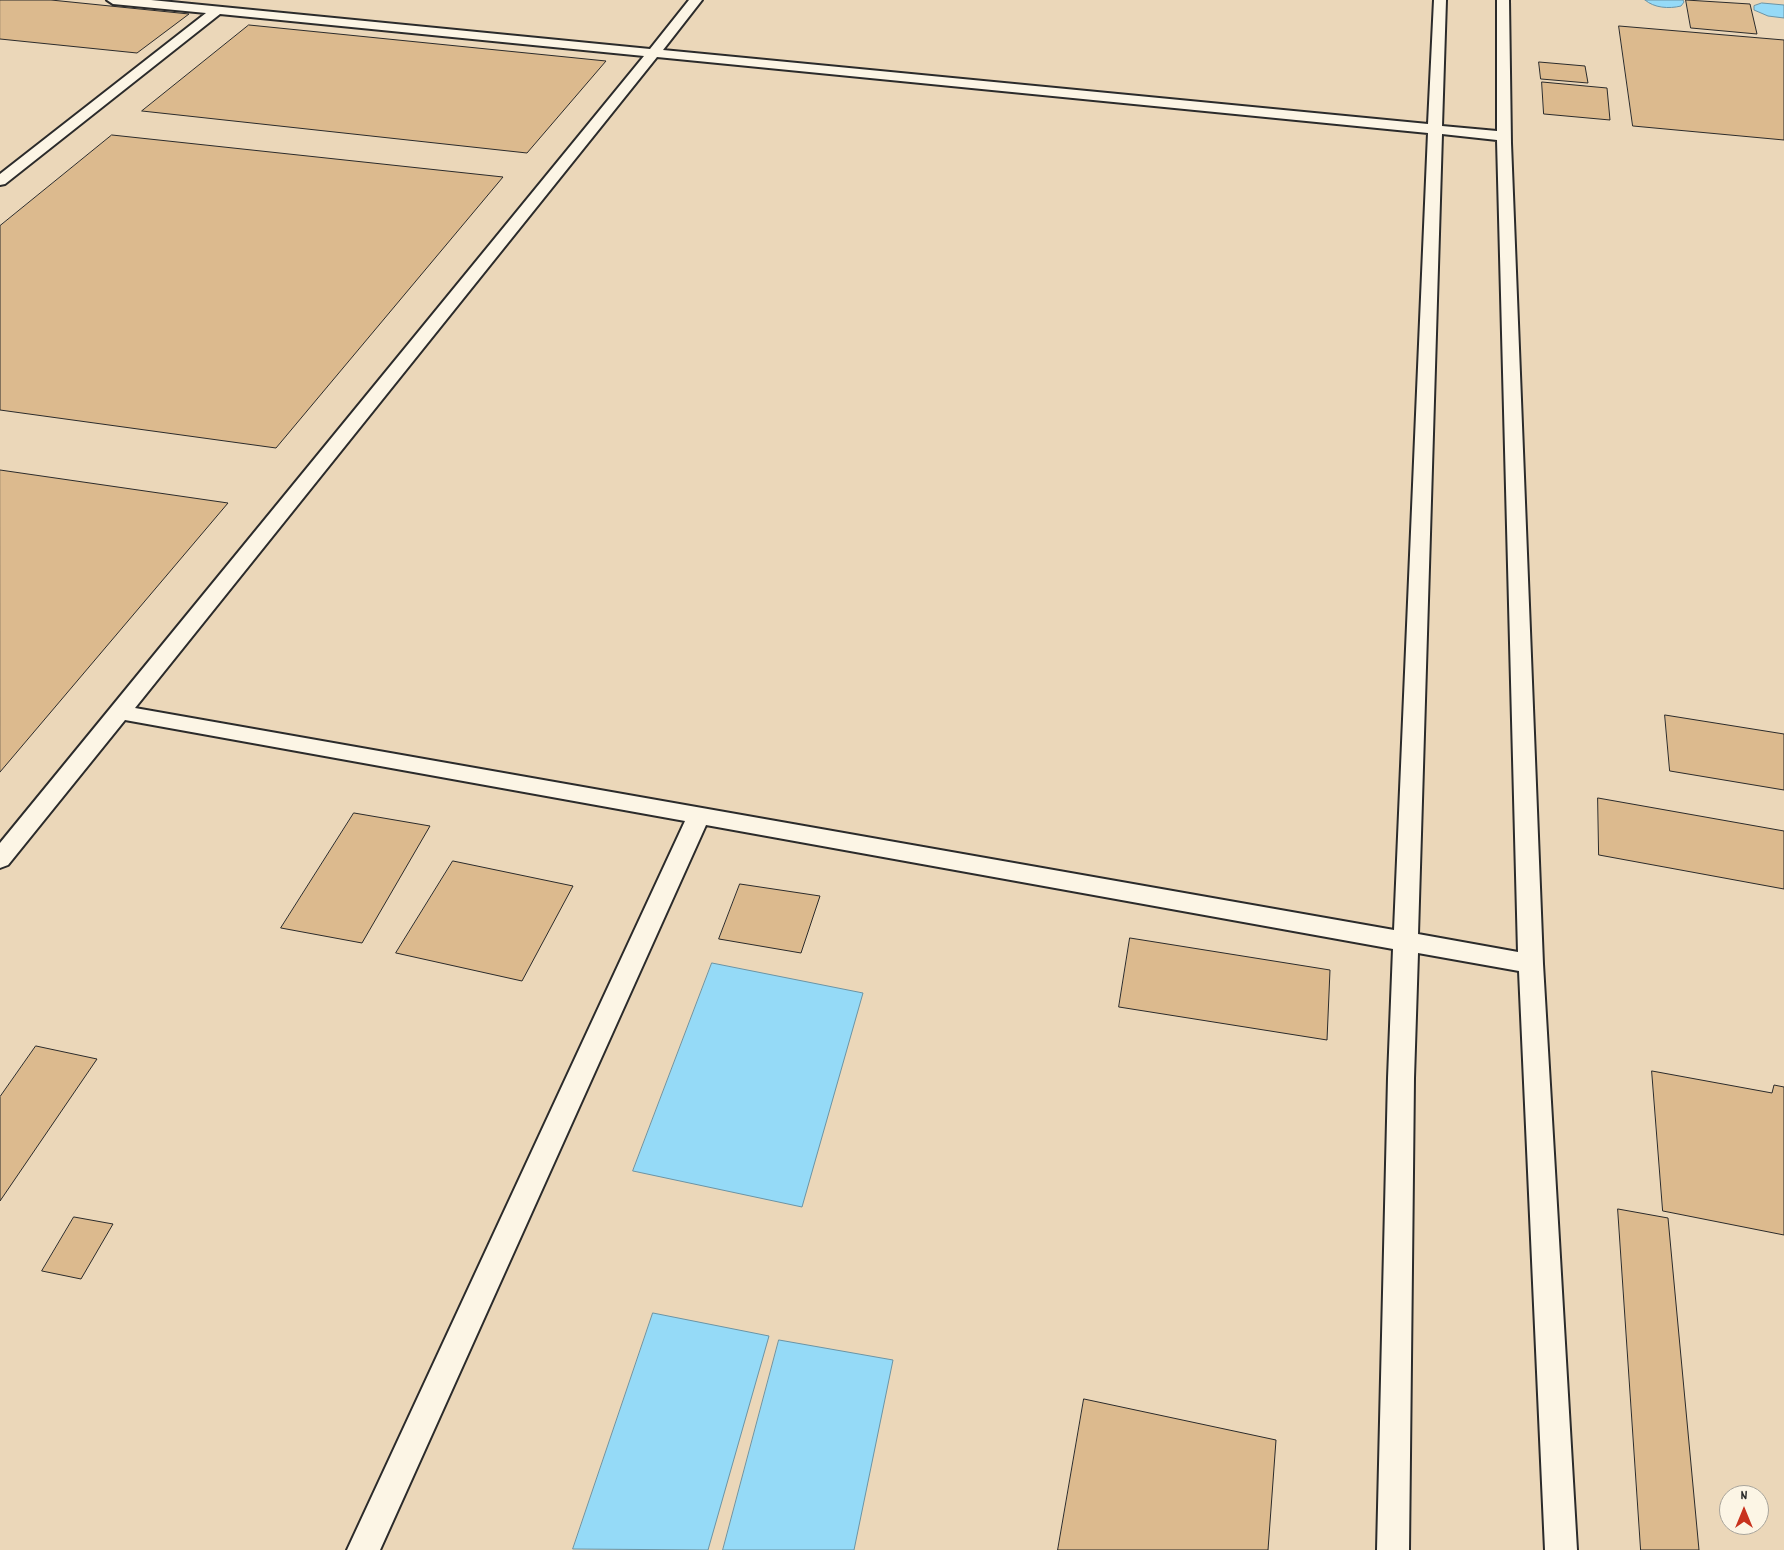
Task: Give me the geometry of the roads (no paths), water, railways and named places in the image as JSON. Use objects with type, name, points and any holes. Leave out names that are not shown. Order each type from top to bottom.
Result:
[{"type":"lane","points":[[113,0],[1504,136]]},
{"type":"lane","points":[[0,859],[656,52],[696,0]]},
{"type":"lane","points":[[1393,1550],[1401,1078],[1440,0]]},
{"type":"lane","points":[[1502,0],[1504,136],[1531,964],[1561,1550]]},
{"type":"lane","points":[[0,181],[217,10]]},
{"type":"lane","points":[[119,712],[1531,964]]},
{"type":"lane","points":[[363,1550],[698,815]]},
{"type":"water","points":[[1645,0],[1683,0],[1684,2],[1681,6],[1667,8],[1653,5]]},
{"type":"water","points":[[1762,3],[1784,5],[1784,18],[1768,16],[1754,10],[1754,6]]},
{"type":"water","points":[[712,963],[863,993],[802,1207],[633,1171]]},
{"type":"water","points":[[653,1313],[769,1336],[708,1550],[573,1549]]},
{"type":"water","points":[[779,1340],[893,1360],[854,1550],[723,1550]]}]
